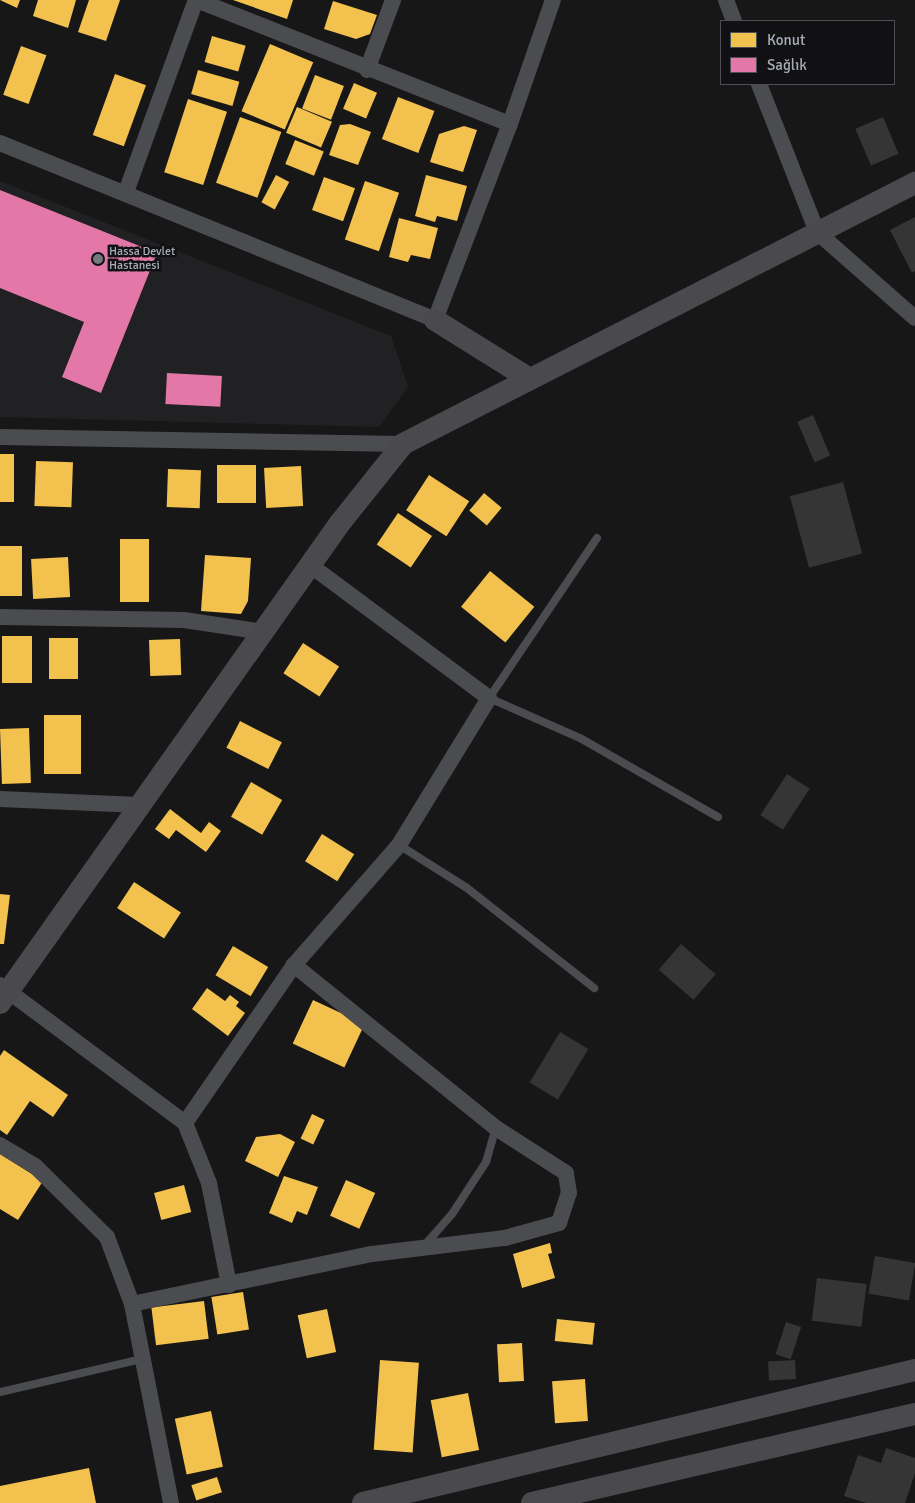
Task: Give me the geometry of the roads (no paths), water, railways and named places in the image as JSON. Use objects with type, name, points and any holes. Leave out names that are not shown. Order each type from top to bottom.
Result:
[{"type":"street","points":[[126,192],[197,0],[367,70],[510,124]]},
{"type":"street","points":[[367,70],[393,0]]},
{"type":"street","points":[[435,320],[510,124],[553,0]]},
{"type":"street","points":[[726,0],[734,20]]},
{"type":"street","points":[[759,85],[817,232],[915,318]]},
{"type":"street","points":[[0,143],[126,192],[435,320],[528,378]]},
{"type":"street","points":[[229,1285],[209,1183],[185,1124],[2,993],[310,565],[403,444],[528,378],[915,182]]},
{"type":"street","points":[[0,437],[403,444]]},
{"type":"street","points":[[185,1124],[294,965],[399,845],[489,698],[310,565]]},
{"type":"street","points":[[0,617],[184,620],[262,632]]},
{"type":"street","points":[[0,800],[139,805]]},
{"type":"street","points":[[132,1304],[372,1254],[421,1250],[505,1238],[559,1223],[570,1193],[566,1173],[496,1128],[294,965]]},
{"type":"street","points":[[0,1145],[35,1166],[107,1236],[132,1304],[171,1503]]},
{"type":"street","points":[[363,1503],[915,1370]]},
{"type":"street","points":[[532,1503],[915,1414]]},
{"type":"lane","points":[[597,538],[489,698],[580,738],[718,817]]},
{"type":"lane","points":[[399,845],[467,888],[594,988]]},
{"type":"lane","points":[[421,1250],[452,1214],[486,1162],[496,1128]]},
{"type":"lane","points":[[0,1392],[142,1359]]},
{"type":"place","name":"Hassa Devlet Hastanesi","points":[[98,259]]}]
